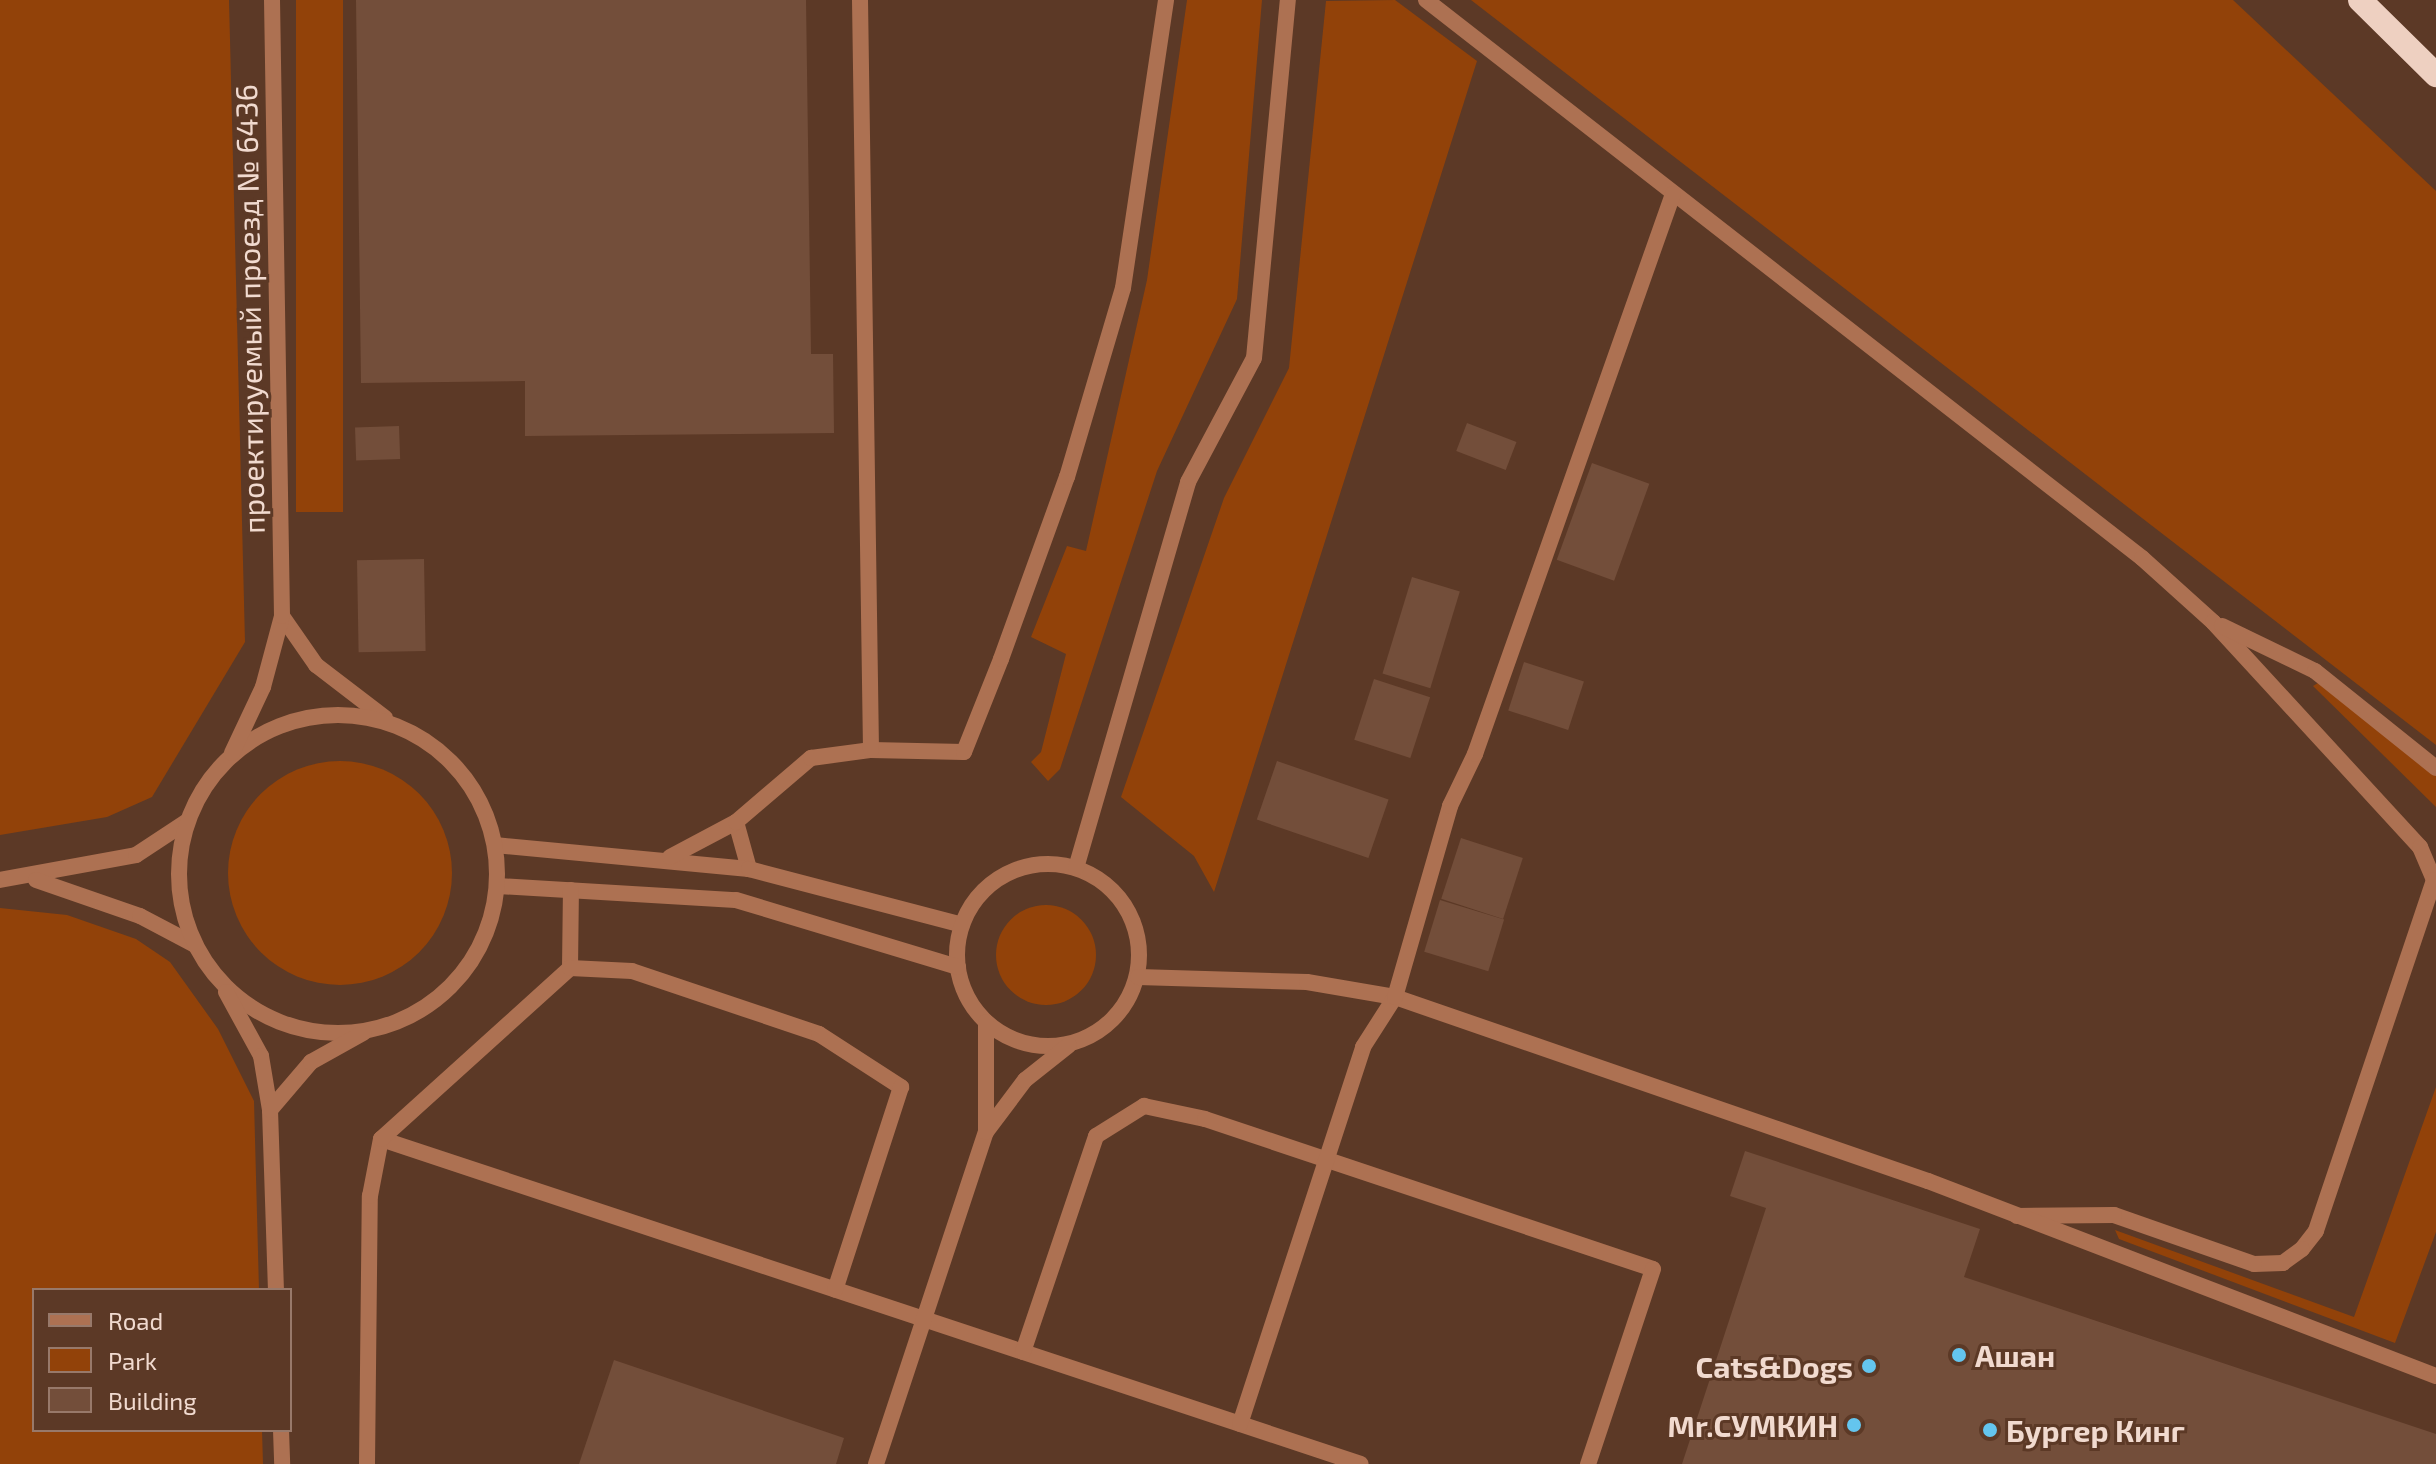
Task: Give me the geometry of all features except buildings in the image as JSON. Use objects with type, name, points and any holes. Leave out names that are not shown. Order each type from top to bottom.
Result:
[{"type":"highway","points":[[2360,0],[2436,75]]},
{"type":"street","name":"проектируемый проезд № 6436","points":[[232,753],[263,687],[282,616],[272,0]]},
{"type":"street","points":[[860,0],[871,750]]},
{"type":"street","points":[[670,857],[736,822],[811,758],[871,750],[964,752],[1067,477],[1123,288],[1166,0]]},
{"type":"street","points":[[1076,868],[1188,482],[1254,358],[1288,0]]},
{"type":"street","points":[[1426,0],[2142,558],[2213,622],[2420,847],[2434,880],[2316,1231],[2302,1249],[2283,1263],[2254,1264],[2114,1215],[2017,1216]]},
{"type":"street","points":[[1240,1424],[1363,1047],[1395,997],[1450,806],[1475,754],[1673,194]]},
{"type":"street","points":[[270,1110],[311,1062],[366,1031],[406,1019],[470,965],[498,886],[495,845],[483,804],[459,770],[428,741],[390,722],[316,665],[282,616]]},
{"type":"street","points":[[2213,622],[2315,671],[2436,768]]},
{"type":"street","points":[[0,880],[34,879],[136,855],[186,822],[232,753],[308,716],[390,722]]},
{"type":"street","points":[[186,822],[178,864],[195,945],[219,980],[261,1056],[270,1110],[276,1288]]},
{"type":"street","points":[[736,822],[749,869]]},
{"type":"street","points":[[495,845],[670,857],[749,869],[962,925]]},
{"type":"street","points":[[876,1464],[986,1132],[986,1022],[958,967],[962,925],[975,901],[1008,875],[1047,864],[1076,868],[1120,899],[1134,923],[1138,977],[1113,1021],[1069,1045],[1025,1080],[986,1132]]},
{"type":"street","points":[[34,879],[140,916],[195,945]]},
{"type":"street","points":[[498,886],[736,900],[958,967]]},
{"type":"street","points":[[570,968],[571,890]]},
{"type":"street","points":[[367,1464],[370,1196],[381,1139],[570,968],[632,971],[819,1034],[901,1087],[835,1290]]},
{"type":"street","points":[[1138,977],[1307,982],[1395,997],[2017,1216],[2436,1376]]},
{"type":"street","points":[[219,980],[286,1025],[366,1031]]},
{"type":"street","points":[[986,1022],[1011,1039],[1069,1045]]},
{"type":"street","points":[[1023,1352],[1096,1136],[1144,1106],[1326,1161],[1653,1269],[1588,1464]]},
{"type":"street","points":[[381,1139],[1361,1464]]},
{"type":"street","points":[[281,1432],[282,1464]]},
{"type":"green space","points":[[0,0],[229,0],[245,642],[152,797],[107,817],[0,835]]},
{"type":"green space","points":[[296,0],[343,0],[343,512],[296,512]]},
{"type":"green space","points":[[1187,0],[1262,0],[1237,299],[1157,471],[1060,769],[1048,781],[1031,762],[1041,752],[1066,654],[1031,637],[1067,546],[1086,551],[1147,280]]},
{"type":"green space","points":[[1395,0],[1477,61],[1214,892],[1194,856],[1121,797],[1224,498],[1289,368],[1326,1]]},
{"type":"green space","points":[[1471,0],[2233,0],[2436,191],[2436,745]]},
{"type":"green space","points":[[2318,683],[2436,776],[2436,807],[2313,686]]},
{"type":"green space","points":[[340,761],[362,763],[383,770],[419,794],[443,830],[450,851],[450,895],[443,916],[419,952],[383,976],[362,983],[340,985],[318,983],[297,976],[261,952],[237,916],[230,895],[228,873],[230,851],[237,830],[261,794],[297,770],[318,763]]},
{"type":"green space","points":[[1046,905],[1065,909],[1082,919],[1092,936],[1096,955],[1092,974],[1082,991],[1065,1001],[1046,1005],[1027,1001],[1010,991],[1000,974],[996,955],[1000,936],[1010,919],[1027,909]]},
{"type":"green space","points":[[0,908],[67,915],[136,939],[170,962],[218,1029],[254,1101],[259,1288],[32,1288],[32,1432],[262,1432],[263,1464],[0,1464]]},
{"type":"green space","points":[[2436,1087],[2436,1232],[2395,1343],[2119,1239],[2115,1230],[2354,1317]]},
{"type":"place","name":"Ашан","points":[[1959,1355]]},
{"type":"place","name":"Cats&Dogs","points":[[1869,1366]]},
{"type":"place","name":"Mr.СУМКИН","points":[[1854,1425]]},
{"type":"place","name":"Бургер Кинг","points":[[1990,1430]]}]
